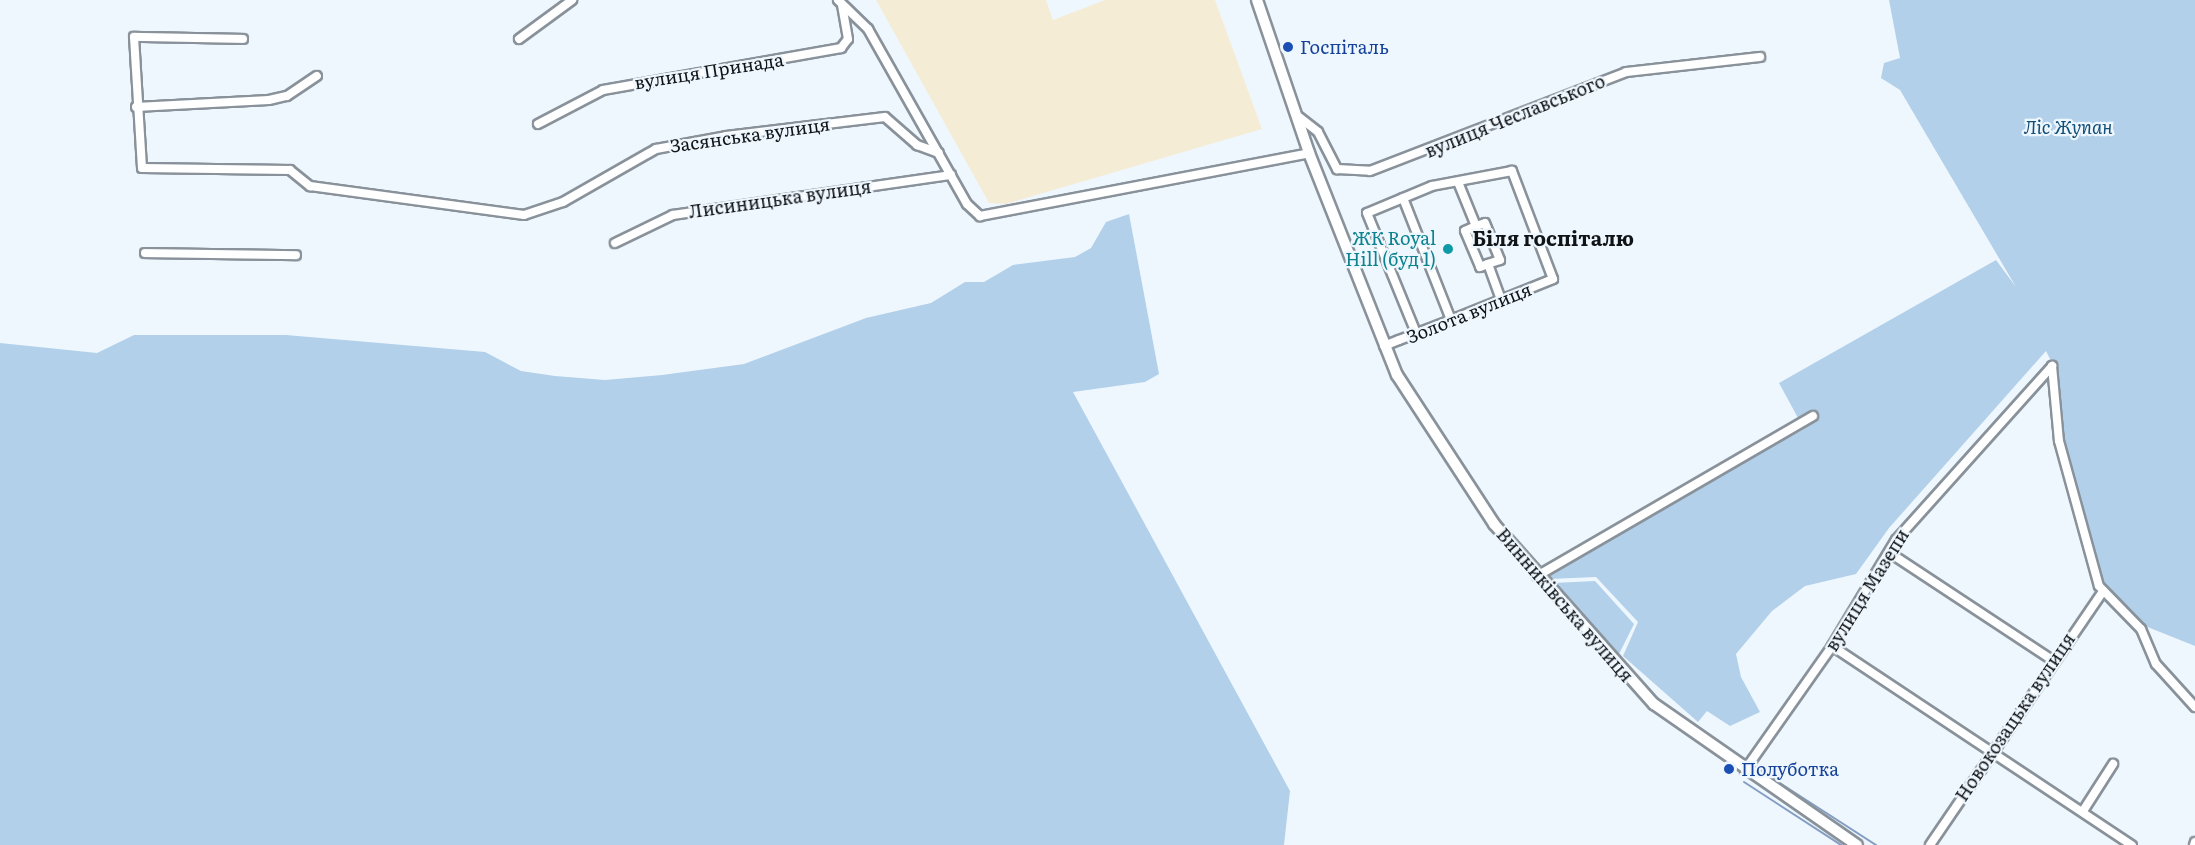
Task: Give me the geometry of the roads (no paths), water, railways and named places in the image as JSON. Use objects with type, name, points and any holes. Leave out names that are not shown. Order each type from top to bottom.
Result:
[{"type":"main road","name":"Винниківська вулиця","points":[[1257,0],[1298,114],[1309,153],[1384,346],[1447,455],[1535,577],[1654,704],[1744,771],[1857,845]]},
{"type":"street","points":[[519,39],[572,0]]},
{"type":"street","points":[[840,2],[868,30],[974,213],[996,216],[1309,153]]},
{"type":"street","name":"вулиця Принада","points":[[538,124],[603,90],[841,48],[848,39],[840,2]]},
{"type":"street","points":[[243,39],[134,38],[136,107],[269,100],[287,96],[317,76]]},
{"type":"street","name":"вулиця Чеславського","points":[[1298,114],[1318,132],[1338,169],[1361,172],[1453,143],[1626,72],[1760,57]]},
{"type":"street","name":"Засянська вулиця","points":[[136,107],[142,168],[290,171],[310,186],[530,214],[563,202],[656,149],[726,136],[885,117],[917,145],[939,153]]},
{"type":"street","name":"Золота вулиця","points":[[1384,346],[1553,279],[1512,171],[1458,182]]},
{"type":"street","name":"Лисиницька вулиця","points":[[615,243],[673,215],[951,175]]},
{"type":"street","points":[[1416,333],[1367,213],[1403,198],[1458,182],[1476,226]]},
{"type":"street","points":[[1403,198],[1451,320]]},
{"type":"street","points":[[1485,223],[1500,260],[1488,264],[1480,267],[1465,231],[1485,223]]},
{"type":"street","points":[[145,253],[296,255]]},
{"type":"street","points":[[1488,264],[1501,300]]},
{"type":"street","name":"вулиця Мазепи","points":[[1744,771],[1832,646],[1890,553],[1980,440],[2052,366],[2060,441],[2103,591]]},
{"type":"street","points":[[1535,577],[1813,416]]},
{"type":"street","points":[[1890,553],[2051,659]]},
{"type":"street","points":[[2103,591],[2141,630],[2156,664],[2195,707]]},
{"type":"street","name":"Новокозацька вулиця","points":[[1930,845],[1993,752],[2051,659],[2103,591]]},
{"type":"street","points":[[1832,646],[2132,845]]},
{"type":"street","points":[[2083,811],[2113,764]]},
{"type":"waterway","points":[[1732,752],[1744,760]]},
{"type":"waterway","points":[[1755,767],[1876,845]]},
{"type":"waterway","points":[[1744,782],[1841,845]]},
{"type":"place","name":"Госпіталь","points":[[1288,47]]},
{"type":"place","name":"ЖК Royal Hill (буд 1)","points":[[1448,249]]},
{"type":"place","name":"Полуботка","points":[[1729,769]]},
{"type":"district","name":"Біля госпіталю","points":[[1553,237]]},
{"type":"park label","name":"Ліс Жупан","points":[[2068,127]]}]
